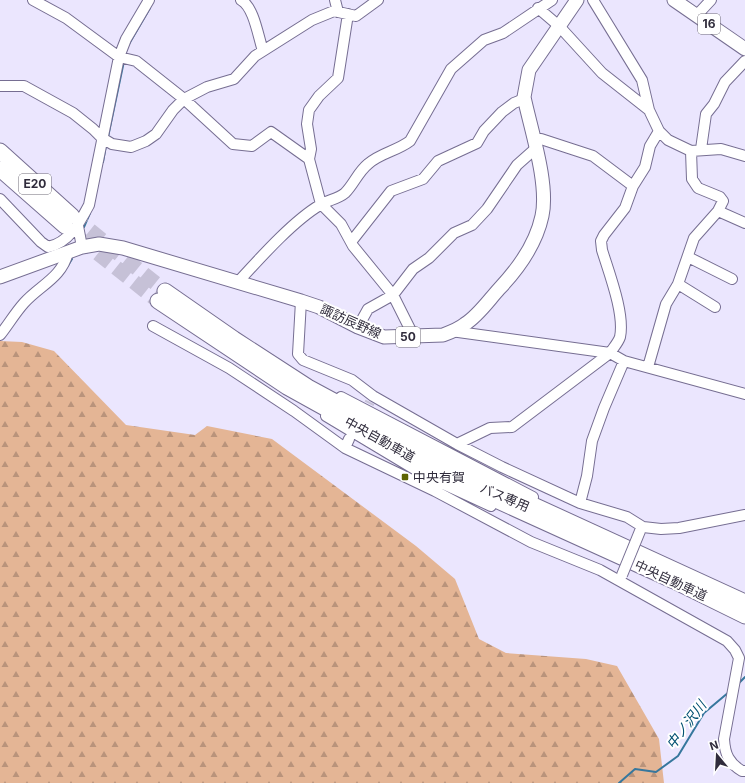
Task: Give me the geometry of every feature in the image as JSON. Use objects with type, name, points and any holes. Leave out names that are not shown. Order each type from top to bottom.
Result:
[{"type":"highway","name":"E20","points":[[0,151],[72,223]]},
{"type":"highway","name":"E20","points":[[0,169],[72,223]]},
{"type":"highway","name":"中央自動車道","points":[[745,602],[505,492],[308,387],[161,296],[287,387],[486,496],[674,581],[745,616]]},
{"type":"main road","name":"諏訪辰野線","points":[[0,277],[82,247],[99,244],[110,245],[319,307],[358,327],[384,337],[444,335],[466,324],[503,285],[523,260],[537,233],[543,215],[542,179],[524,98],[524,89],[529,70],[577,0]]},
{"type":"main road","name":"16","points":[[674,0],[745,48]]},
{"type":"street","points":[[34,0],[66,18],[119,57],[136,61],[184,99],[232,144],[252,146],[270,132],[309,159]]},
{"type":"street","points":[[0,199],[41,242],[48,247],[58,245],[72,223],[88,205],[119,57],[126,39],[149,0]]},
{"type":"street","points":[[241,0],[248,4],[263,51]]},
{"type":"street","points":[[335,0],[338,12]]},
{"type":"street","points":[[0,86],[24,86],[73,113],[102,138],[112,144],[131,147],[146,142],[156,134],[173,110],[184,99],[207,87],[234,78],[255,56],[312,20],[334,11],[356,16],[378,0]]},
{"type":"street","points":[[238,282],[263,255],[321,204],[345,193],[367,164],[376,158],[402,147],[410,140],[451,69],[472,50],[484,40],[503,33],[551,0]]},
{"type":"street","points":[[594,0],[642,80],[649,110],[659,131],[672,142],[696,150],[721,149],[745,156]]},
{"type":"street","points":[[697,16],[711,0]]},
{"type":"street","points":[[538,8],[559,26],[602,73],[649,110]]},
{"type":"street","points":[[348,14],[338,78],[319,96],[309,110],[307,124],[311,149],[309,159],[321,204],[341,224],[351,242],[393,295],[414,337]]},
{"type":"street","points":[[648,367],[666,304],[678,284],[694,238],[718,211],[723,201],[720,197],[698,188],[692,179],[696,150],[706,114],[714,104],[725,82],[745,61]]},
{"type":"street","points":[[351,242],[391,191],[423,178],[438,161],[477,143],[484,131],[502,112],[514,102],[524,98]]},
{"type":"street","points":[[457,444],[490,428],[512,427],[610,353],[617,343],[620,335],[619,311],[602,250],[601,241],[609,228],[620,217],[625,208],[634,186],[645,167],[650,146],[659,131]]},
{"type":"street","points":[[358,327],[368,309],[393,295],[412,270],[429,258],[454,233],[472,225],[487,210],[517,165],[534,144],[541,139],[593,156],[634,186]]},
{"type":"street","points":[[718,211],[745,223]]},
{"type":"street","points":[[72,223],[82,247]]},
{"type":"street","points":[[0,335],[25,302],[59,274],[68,252]]},
{"type":"street","points":[[688,257],[732,279]]},
{"type":"street","points":[[678,284],[715,307]]},
{"type":"street","points":[[301,301],[298,354],[303,360],[352,380],[372,399],[457,444],[580,503],[626,517],[642,529],[679,528],[745,515]]},
{"type":"street","points":[[153,326],[229,368],[347,444],[531,542],[621,578],[727,641],[735,650],[739,658],[724,739],[725,750],[728,760],[742,771],[745,770]]},
{"type":"street","points":[[451,331],[610,353],[624,361],[745,394]]},
{"type":"street","points":[[580,503],[587,476],[592,441],[624,361]]},
{"type":"street","points":[[621,578],[642,529]]},
{"type":"green space","points":[[0,341],[22,342],[54,351],[126,425],[195,435],[207,426],[272,439],[416,546],[455,579],[479,639],[506,653],[586,659],[617,666],[659,739],[664,783],[0,783]]},
{"type":"waterway","points":[[129,44],[150,8]]},
{"type":"waterway","points":[[108,137],[124,61]]},
{"type":"waterway","points":[[103,162],[106,145]]},
{"type":"waterway","points":[[84,227],[90,213]]},
{"type":"waterway","points":[[67,267],[72,259]]},
{"type":"waterway","name":"中ノ沢川","points":[[738,684],[745,677]]},
{"type":"waterway","name":"中ノ沢川","points":[[619,783],[635,769],[656,772],[678,756],[704,713],[729,692]]},
{"type":"tunnel","points":[[72,216],[165,291]]},
{"type":"tunnel","points":[[80,239],[158,301]]},
{"type":"tunnel","points":[[362,417],[370,402]]},
{"type":"place","name":"中央有賀","points":[[405,477]]}]
